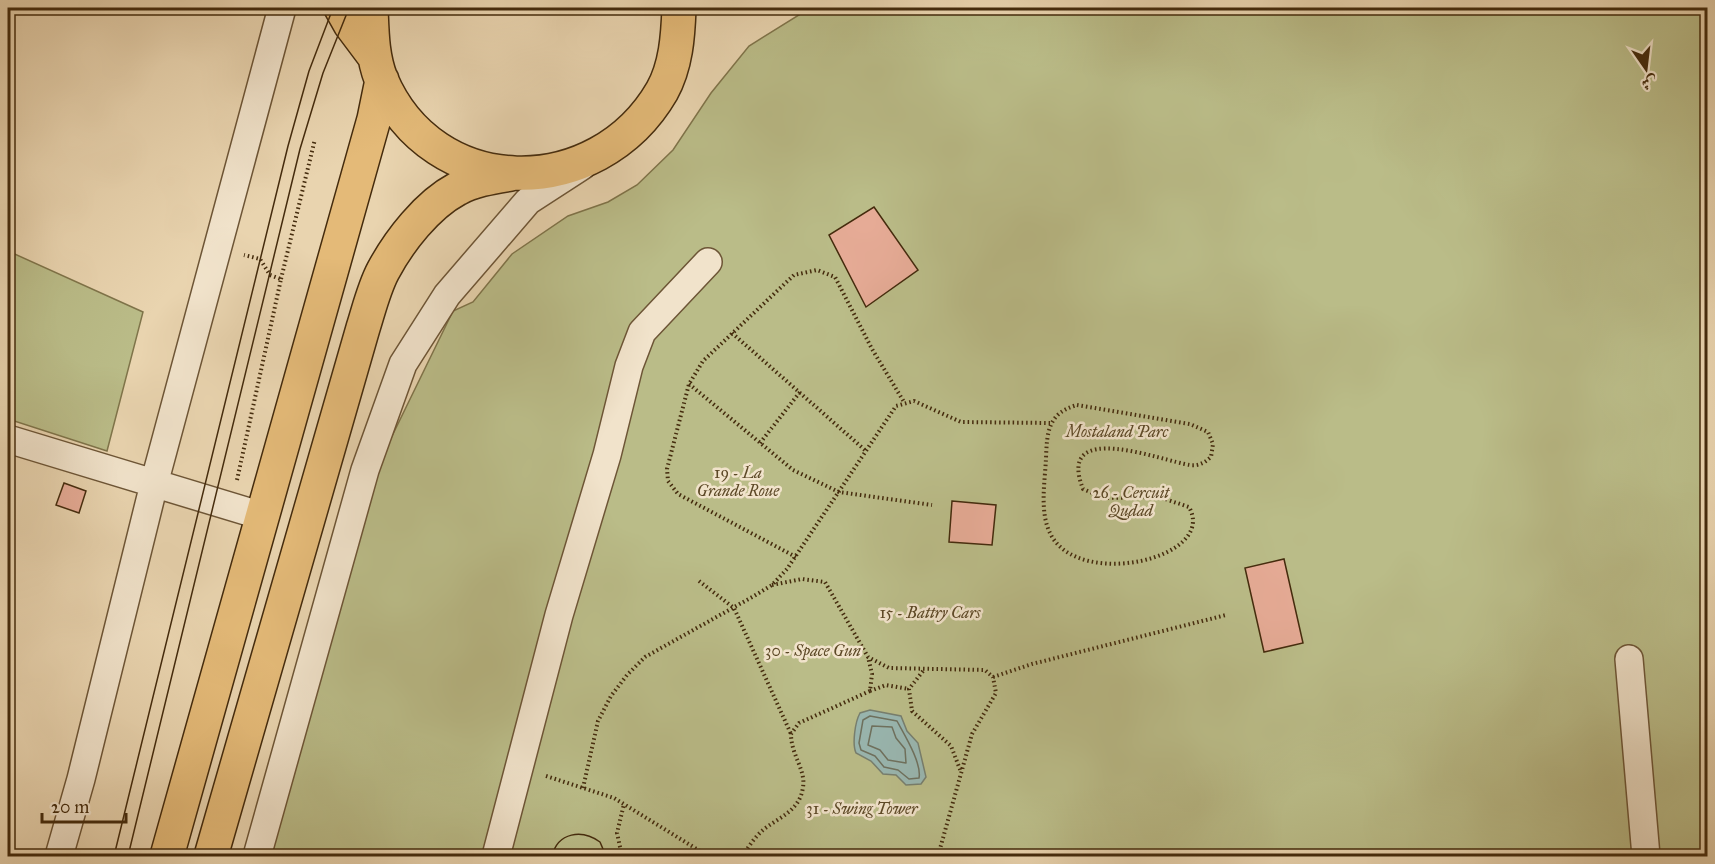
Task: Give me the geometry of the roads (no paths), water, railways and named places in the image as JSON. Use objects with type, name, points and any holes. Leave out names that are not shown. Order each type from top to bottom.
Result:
[{"type":"highway","points":[[341,8],[378,68],[403,116],[433,145],[470,165],[511,174]]},
{"type":"highway","points":[[167,856],[371,131],[378,68],[371,8]]},
{"type":"highway","points":[[678,8],[678,46]]},
{"type":"highway","points":[[211,856],[363,328],[382,272],[402,242],[430,209],[457,189],[484,179],[511,174],[556,172],[598,156],[635,128],[663,90],[692,8]]},
{"type":"street","points":[[58,856],[81,779],[154,484],[282,9]]},
{"type":"street","points":[[256,856],[365,470],[403,364],[447,295],[528,201],[598,156]]},
{"type":"street","points":[[496,856],[559,615],[607,455],[629,366],[642,332],[708,262]]},
{"type":"street","points":[[8,439],[262,516]]},
{"type":"street","points":[[1629,659],[1646,856]]},
{"type":"water","points":[[870,710],[901,716],[907,731],[918,743],[926,777],[921,784],[906,785],[896,775],[883,774],[871,761],[856,753],[854,739],[858,717],[860,713]]},
{"type":"tram line","points":[[114,856],[288,146],[309,71],[333,8]]},
{"type":"tram line","points":[[128,856],[300,149],[323,73],[349,8]]},
{"type":"tram line","points":[[552,856],[560,842],[578,834],[600,842],[606,856]]},
{"type":"park label","name":"Mostaland Parc","points":[[1117,431]]},
{"type":"park label","name":"19 - La Grande Roue","points":[[738,481]]},
{"type":"park label","name":"26 - Cercuit Qudad","points":[[1131,501]]},
{"type":"park label","name":"15 - Battry Cars","points":[[930,612]]},
{"type":"park label","name":"30 - Space Gun","points":[[813,650]]},
{"type":"park label","name":"31 - Swing Tower","points":[[862,808]]}]
